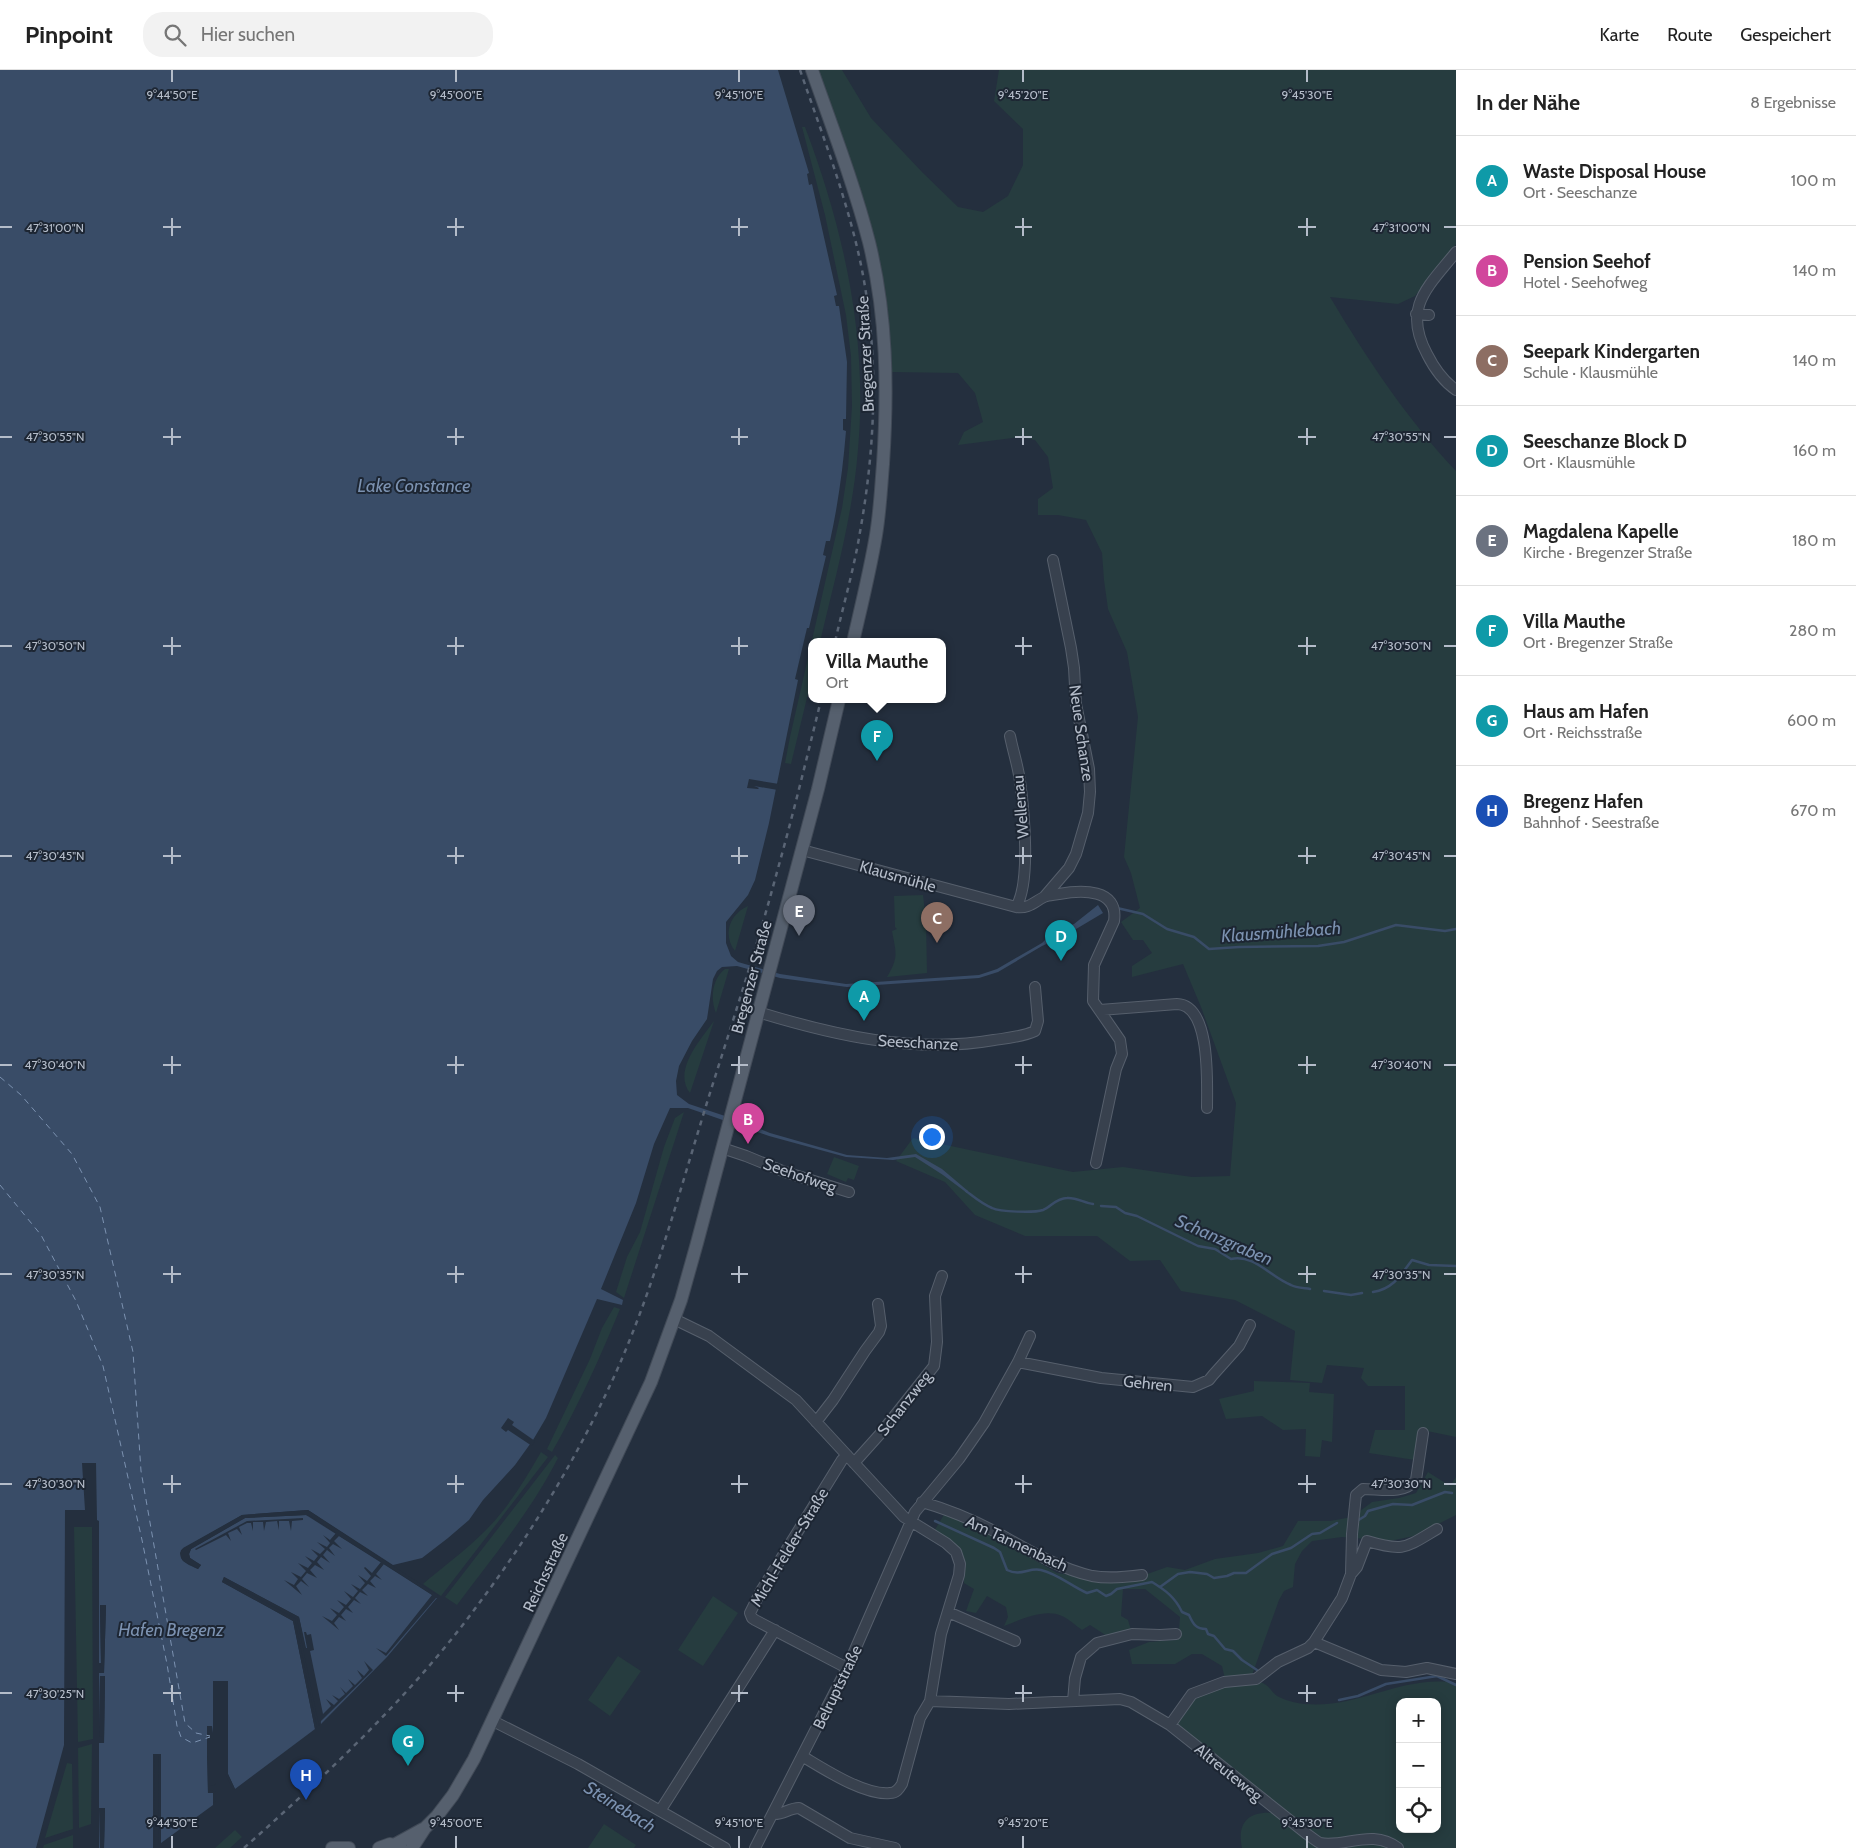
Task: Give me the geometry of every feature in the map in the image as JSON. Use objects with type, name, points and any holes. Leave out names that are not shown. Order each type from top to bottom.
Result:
[{"type":"main road","name":"Bregenzer Straße","points":[[812,70],[844,162],[869,243],[880,302],[884,340],[886,416],[878,516],[871,563],[854,638]]},
{"type":"main road","name":"Bregenzer Straße","points":[[674,1319],[681,1300],[802,850],[838,703]]},
{"type":"main road","name":"Reichsstraße","points":[[412,1848],[425,1828],[453,1796],[493,1721],[630,1429],[664,1351],[674,1319]]},
{"type":"main road","name":"Reichsstraße","points":[[379,1848],[386,1844],[397,1846],[425,1828]]},
{"type":"main road","points":[[332,1848],[349,1848]]},
{"type":"street","points":[[1456,252],[1424,293],[1416,314],[1417,328],[1423,347],[1444,380],[1456,390]]},
{"type":"street","points":[[1416,314],[1429,315]]},
{"type":"street","name":"Neue Schanze","points":[[1045,896],[1069,868],[1076,854],[1088,814],[1090,792],[1086,754],[1076,704],[1072,658],[1053,560]]},
{"type":"street","name":"Wellenau","points":[[1010,736],[1020,781],[1024,831],[1024,885],[1021,899],[1016,907]]},
{"type":"street","name":"Klausmühle","points":[[802,850],[1016,907]]},
{"type":"street","points":[[1016,907],[1028,907],[1045,896],[1089,891],[1101,895],[1111,904],[1114,921],[1094,965],[1092,993],[1093,1001],[1120,1040],[1122,1054],[1116,1069],[1096,1164]]},
{"type":"street","name":"Seeschanze","points":[[758,1012],[846,1034],[897,1044],[950,1046],[1020,1036],[1035,1031],[1038,1021],[1035,987]]},
{"type":"street","points":[[1100,1010],[1177,1004],[1185,1005],[1191,1010],[1195,1015],[1206,1055],[1207,1108]]},
{"type":"street","name":"Seehofweg","points":[[722,1148],[785,1172],[849,1192]]},
{"type":"street","name":"Schanzweg","points":[[850,1459],[880,1434],[934,1366],[937,1342],[934,1296],[942,1276]]},
{"type":"street","points":[[816,1422],[879,1332],[881,1326],[878,1304]]},
{"type":"street","points":[[674,1319],[701,1331],[796,1400],[897,1511],[911,1522],[946,1543],[956,1552],[958,1558],[959,1575],[942,1634],[930,1701],[920,1718],[902,1784],[898,1790],[892,1794],[857,1786],[802,1756]]},
{"type":"street","name":"Gehren","points":[[1018,1362],[1101,1378],[1193,1387],[1209,1380],[1239,1346],[1250,1325]]},
{"type":"street","points":[[911,1522],[922,1502],[959,1459],[984,1423],[1018,1362],[1030,1336]]},
{"type":"street","points":[[1170,1725],[1192,1694],[1224,1682],[1256,1679],[1278,1662],[1308,1648],[1314,1642],[1342,1598],[1351,1574],[1352,1534],[1356,1495],[1363,1489],[1400,1490],[1412,1485],[1416,1480],[1422,1433]]},
{"type":"street","name":"Michl-Felder-Straße","points":[[847,1668],[752,1618],[751,1609],[842,1460],[850,1459]]},
{"type":"street","name":"Am Tannenbach","points":[[922,1502],[984,1527],[1029,1552],[1092,1576],[1123,1577],[1142,1575]]},
{"type":"street","name":"Belruptstraße","points":[[755,1848],[847,1668],[911,1522]]},
{"type":"street","points":[[1351,1574],[1357,1568],[1367,1541],[1397,1548],[1407,1546],[1437,1529]]},
{"type":"street","points":[[948,1612],[1015,1641]]},
{"type":"street","name":"Michl-Felder-Straße","points":[[660,1811],[775,1630]]},
{"type":"street","points":[[1074,1701],[1075,1678],[1081,1657],[1098,1643],[1132,1634],[1160,1636],[1176,1634]]},
{"type":"street","points":[[1314,1642],[1381,1670],[1406,1672],[1427,1668],[1456,1674]]},
{"type":"street","name":"Altreuteweg","points":[[930,1701],[1009,1704],[1120,1699],[1131,1702],[1170,1725],[1307,1834],[1320,1842],[1331,1844],[1379,1839],[1398,1848]]},
{"type":"street","points":[[493,1721],[578,1764],[724,1848]]},
{"type":"street","points":[[773,1814],[779,1815],[793,1808],[799,1808],[850,1838],[895,1848]]},
{"type":"green space","points":[[817,70],[842,70],[871,118],[922,172],[958,207],[983,212],[1008,196],[1023,165],[1023,129],[994,101],[999,70],[1456,70],[1456,244],[1415,296],[1398,304],[1330,297],[1388,388],[1421,431],[1456,471],[1456,1437],[1427,1431],[1415,1460],[1369,1453],[1375,1430],[1405,1430],[1405,1386],[1368,1386],[1361,1378],[1364,1368],[1327,1365],[1322,1383],[1290,1380],[1295,1331],[1235,1300],[1181,1291],[1160,1260],[1130,1261],[1097,1236],[1025,1236],[975,1215],[945,1182],[896,1161],[913,1138],[1073,1172],[1123,1167],[1192,1177],[1230,1176],[1236,1103],[1183,964],[1132,977],[1132,966],[1152,953],[1143,940],[1133,940],[1121,922],[1140,908],[1131,873],[1124,857],[1138,717],[1127,652],[1108,609],[1102,553],[1086,520],[1058,515],[1038,515],[1038,499],[1053,488],[1048,457],[1035,440],[1019,437],[958,445],[964,432],[983,422],[975,393],[958,373],[891,372],[888,332]]},
{"type":"green space","points":[[802,127],[805,127],[819,166],[842,245],[856,325],[860,408],[856,474],[848,522],[821,638],[812,638],[842,508],[848,468],[852,406],[851,356],[846,315],[825,215]]},
{"type":"green space","points":[[808,658],[808,694],[791,764],[785,763]]},
{"type":"green space","points":[[923,895],[926,921],[927,973],[887,977],[896,955],[892,931],[897,929],[895,927],[894,896]]},
{"type":"green space","points":[[748,906],[735,951],[729,938],[730,925],[737,914]]},
{"type":"green space","points":[[725,969],[729,969],[716,1013],[713,1002],[713,990],[717,978]]},
{"type":"green space","points":[[714,1021],[690,1093],[685,1084],[684,1074],[687,1065],[696,1045]]},
{"type":"green space","points":[[684,1112],[624,1298],[616,1292],[627,1257],[640,1232],[664,1147],[675,1118]]},
{"type":"green space","points":[[834,1157],[859,1166],[854,1180],[848,1178],[846,1182],[827,1174]]},
{"type":"green space","points":[[614,1307],[620,1309],[597,1364],[552,1452],[547,1449],[590,1359],[602,1328]]},
{"type":"green space","points":[[1254,1381],[1310,1383],[1309,1392],[1334,1394],[1332,1442],[1322,1440],[1320,1457],[1305,1456],[1306,1429],[1283,1430],[1262,1416],[1226,1419],[1219,1399],[1254,1391]]},
{"type":"green space","points":[[541,1452],[548,1457],[441,1596],[423,1584],[485,1531],[516,1493]]},
{"type":"green space","points":[[555,1455],[558,1458],[536,1497],[511,1534],[457,1605],[445,1597]]},
{"type":"green space","points":[[1428,1472],[1450,1486],[1456,1477],[1456,1515],[1414,1536],[1390,1541],[1342,1537],[1312,1541],[1302,1551],[1295,1564],[1293,1587],[1284,1591],[1279,1600],[1252,1675],[1225,1679],[1222,1666],[1202,1654],[1192,1654],[1175,1664],[1132,1664],[1129,1650],[1149,1642],[1175,1640],[1179,1630],[1180,1617],[1145,1589],[1123,1589],[1121,1616],[1128,1620],[1131,1630],[1107,1636],[1090,1625],[1082,1630],[1062,1616],[1048,1613],[1025,1618],[1004,1626],[1008,1617],[1006,1607],[987,1596],[976,1613],[966,1611],[974,1589],[964,1583],[962,1566],[956,1554],[933,1533],[945,1513],[1000,1533],[1029,1557],[1057,1573],[1096,1579],[1139,1577],[1167,1567],[1185,1570],[1215,1559],[1258,1553],[1283,1546],[1298,1521],[1330,1521],[1352,1517],[1372,1502],[1416,1493]]},
{"type":"green space","points":[[74,1527],[92,1527],[93,1739],[78,1742]]},
{"type":"green space","points":[[713,1596],[738,1613],[703,1666],[678,1650]]},
{"type":"green space","points":[[618,1656],[641,1671],[610,1716],[588,1700]]},
{"type":"green space","points":[[1258,1681],[1282,1698],[1293,1702],[1314,1705],[1355,1699],[1415,1684],[1435,1681],[1456,1683],[1456,1848],[1242,1848],[1241,1832],[1246,1821],[1256,1814],[1273,1813],[1175,1724],[1193,1698],[1226,1684]]},
{"type":"green space","points":[[92,1744],[91,1824],[79,1828],[78,1748]]},
{"type":"green space","points":[[67,1763],[72,1764],[73,1829],[45,1838]]},
{"type":"green space","points":[[604,1824],[636,1845],[634,1848],[588,1848]]},
{"type":"green space","points":[[235,1830],[242,1837],[230,1848],[215,1848]]},
{"type":"green space","points":[[73,1835],[73,1848],[43,1848],[44,1845]]},
{"type":"water","name":"Lake Constance","points":[[0,70],[778,70],[809,173],[807,174],[809,185],[812,184],[837,295],[834,296],[836,306],[839,306],[847,362],[846,419],[843,419],[843,430],[846,431],[833,527],[830,541],[826,541],[823,555],[826,556],[795,679],[798,680],[769,823],[755,880],[748,895],[726,922],[726,943],[731,956],[738,962],[780,974],[846,984],[979,975],[997,969],[1042,943],[1047,938],[1074,924],[1098,905],[1103,913],[998,972],[979,978],[847,987],[780,978],[737,966],[722,967],[717,971],[713,979],[707,1019],[692,1041],[679,1066],[676,1081],[677,1095],[689,1104],[770,1133],[847,1155],[887,1158],[916,1154],[942,1169],[968,1191],[967,1193],[915,1157],[893,1160],[846,1157],[769,1136],[688,1108],[670,1108],[654,1144],[636,1203],[601,1289],[623,1300],[622,1305],[597,1299],[546,1418],[515,1465],[483,1500],[469,1520],[422,1558],[393,1565],[308,1510],[242,1515],[181,1550],[180,1554],[183,1560],[198,1569],[201,1565],[190,1558],[191,1549],[245,1518],[306,1515],[437,1598],[387,1657],[321,1724],[299,1617],[224,1577],[222,1582],[293,1621],[315,1729],[235,1789],[228,1774],[228,1681],[213,1681],[213,1783],[212,1726],[207,1726],[208,1793],[213,1793],[213,1805],[161,1843],[161,1754],[153,1754],[153,1848],[104,1848],[105,1808],[100,1808],[99,1848],[99,1743],[104,1743],[105,1676],[100,1676],[99,1734],[99,1673],[104,1673],[106,1606],[100,1605],[101,1663],[99,1663],[99,1521],[97,1520],[96,1463],[82,1463],[85,1510],[65,1510],[64,1745],[36,1848],[0,1848]]},
{"type":"pier","points":[[749,779],[779,784],[778,790],[754,786],[759,788],[747,788]]},
{"type":"pier","points":[[508,1418],[514,1422],[512,1425],[535,1441],[532,1446],[508,1430],[506,1432],[501,1428]]},
{"type":"pier","points":[[308,1510],[439,1596],[386,1656],[376,1648],[386,1653],[432,1595],[384,1564],[376,1574],[382,1580],[375,1576],[370,1581],[376,1588],[368,1584],[362,1590],[368,1596],[360,1592],[355,1598],[361,1604],[354,1600],[348,1607],[353,1613],[346,1609],[341,1615],[346,1621],[339,1617],[334,1623],[339,1630],[322,1616],[332,1621],[337,1615],[330,1608],[339,1613],[344,1607],[337,1600],[346,1605],[351,1599],[344,1591],[353,1597],[358,1591],[351,1584],[360,1589],[365,1583],[358,1575],[367,1581],[371,1576],[364,1568],[372,1573],[381,1562],[339,1536],[334,1541],[342,1549],[333,1544],[329,1548],[335,1556],[327,1550],[323,1555],[330,1563],[321,1557],[317,1562],[324,1570],[315,1565],[310,1570],[317,1578],[307,1573],[302,1579],[309,1587],[301,1581],[296,1586],[302,1595],[284,1580],[294,1585],[298,1579],[291,1572],[301,1577],[306,1571],[298,1563],[308,1568],[312,1563],[305,1556],[314,1561],[318,1556],[311,1549],[320,1554],[325,1549],[317,1542],[327,1547],[330,1543],[323,1535],[330,1540],[336,1533],[310,1516],[245,1518],[191,1549],[190,1558],[201,1565],[198,1569],[181,1558],[180,1553],[183,1548],[242,1515]]},
{"type":"pier","points":[[303,1518],[303,1520],[292,1521],[291,1531],[289,1521],[279,1521],[279,1530],[277,1521],[266,1522],[264,1531],[263,1522],[253,1522],[253,1531],[251,1523],[247,1523],[239,1527],[242,1535],[237,1529],[228,1533],[231,1541],[226,1535],[195,1549],[247,1521]]},
{"type":"pier","points":[[224,1577],[299,1617],[306,1648],[304,1632],[307,1635],[311,1634],[314,1650],[310,1651],[323,1714],[331,1706],[326,1699],[334,1705],[338,1701],[332,1695],[339,1699],[345,1694],[340,1687],[346,1693],[353,1686],[348,1679],[355,1685],[362,1678],[357,1670],[364,1676],[369,1670],[364,1661],[373,1670],[321,1721],[319,1726],[297,1619],[225,1580],[295,1619],[317,1727],[315,1729],[293,1621],[222,1582]]},
{"type":"pier","points":[[100,1605],[106,1605],[104,1673],[99,1673],[99,1670],[102,1670],[102,1665],[99,1666],[101,1663]]},
{"type":"pier","points":[[100,1676],[105,1676],[104,1743],[99,1743],[99,1741],[102,1741],[102,1736],[99,1737]]},
{"type":"pier","points":[[213,1681],[228,1681],[228,1774],[235,1789],[233,1790],[225,1774],[225,1683],[216,1683],[216,1783],[214,1786],[210,1785],[210,1790],[216,1792],[216,1801],[213,1803],[213,1793],[208,1793],[207,1726],[212,1726],[213,1733]]},
{"type":"pier","points":[[153,1754],[161,1754],[161,1843],[159,1844],[158,1756],[155,1756],[154,1848],[153,1848]]},
{"type":"pier","points":[[99,1808],[105,1808],[104,1848],[100,1848]]},
{"type":"waterway","name":"Klausmühlebach","points":[[1117,908],[1143,914],[1167,929],[1194,937],[1209,949],[1318,946],[1344,942],[1396,925],[1445,931],[1456,929]]},
{"type":"waterway","name":"Schanzgraben","points":[[966,1191],[988,1206],[1009,1211],[1032,1212],[1043,1210],[1060,1199],[1067,1198],[1093,1204]]},
{"type":"waterway","name":"Schanzgraben","points":[[1101,1206],[1116,1207],[1125,1213],[1137,1216],[1198,1246],[1215,1249],[1231,1259],[1240,1258],[1248,1260],[1293,1286],[1310,1289]]},
{"type":"waterway","name":"Schanzgraben","points":[[1373,1292],[1391,1285],[1412,1260],[1429,1265],[1456,1266]]},
{"type":"waterway","name":"Schanzgraben","points":[[1324,1291],[1351,1295],[1362,1293]]},
{"type":"waterway","points":[[1357,1521],[1365,1516],[1368,1511],[1393,1504],[1412,1505],[1445,1492],[1452,1493]]},
{"type":"waterway","points":[[935,1521],[994,1548],[1000,1552],[1007,1570],[1012,1572],[1041,1570],[1053,1574],[1087,1593],[1097,1590],[1106,1596],[1117,1589],[1152,1582],[1169,1594],[1182,1612],[1189,1615],[1195,1625],[1206,1629],[1208,1634],[1214,1636],[1225,1649],[1233,1651],[1257,1670]]},
{"type":"waterway","points":[[1160,1587],[1178,1574],[1190,1572],[1207,1574],[1214,1578],[1234,1573],[1246,1573],[1272,1554],[1291,1548],[1312,1534],[1320,1533],[1337,1523]]},
{"type":"waterway","points":[[1339,1700],[1358,1696],[1386,1684],[1437,1676],[1456,1685]]},
{"type":"ferry route","points":[[0,1077],[21,1095],[72,1154],[100,1207],[133,1352],[141,1471],[185,1723],[196,1733],[210,1736]]},
{"type":"ferry route","points":[[0,1185],[41,1235],[76,1301],[103,1366],[142,1540],[167,1664],[177,1726],[181,1737],[192,1743],[210,1737]]},
{"type":"railway","points":[[800,70],[849,215],[861,265],[871,331],[873,398],[869,465],[855,560],[836,638]]},
{"type":"railway","points":[[244,1848],[367,1733],[396,1703],[451,1639],[477,1606],[529,1531],[546,1505],[591,1425],[621,1362],[663,1248],[761,928],[789,829],[820,703]]},
{"type":"place","name":"Villa Mauthe","points":[[877,761]]},
{"type":"place","name":"Magdalena Kapelle","points":[[799,936]]},
{"type":"place","name":"Seepark Kindergarten","points":[[937,943]]},
{"type":"place","name":"Seeschanze Block D","points":[[1061,961]]},
{"type":"place","name":"Waste Disposal House","points":[[864,1021]]},
{"type":"place","name":"Pension Seehof","points":[[748,1144]]},
{"type":"place","name":"Haus am Hafen","points":[[408,1766]]},
{"type":"place","name":"Bregenz Hafen","points":[[306,1800]]},
{"type":"water label","name":"Hafen Bregenz","points":[[171,1630]]},
{"type":"water label","name":"Steinebach","points":[[620,1807]]}]
